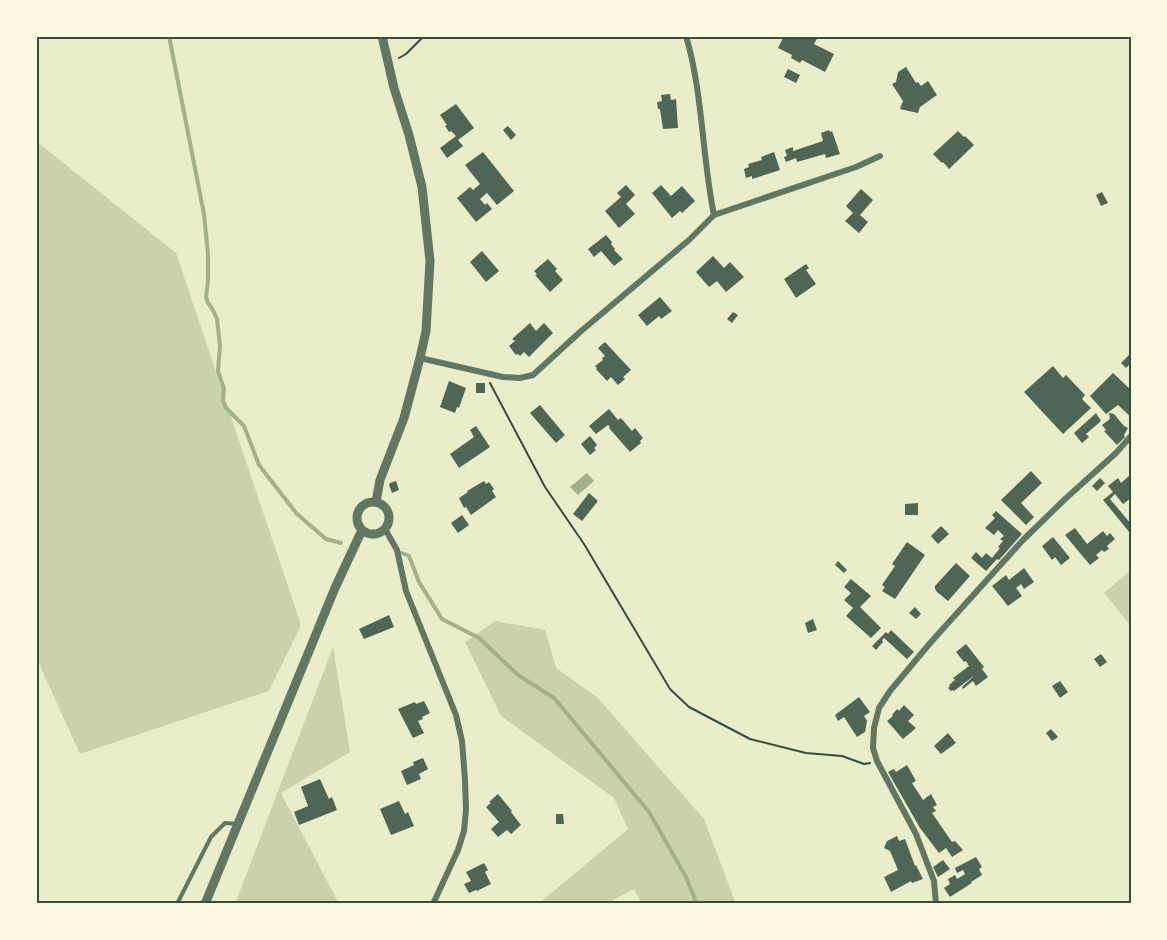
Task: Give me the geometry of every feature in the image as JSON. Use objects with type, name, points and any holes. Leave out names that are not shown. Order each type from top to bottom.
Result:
[{"type":"street","points":[[376,502],[380,480],[404,418],[420,358],[426,331],[430,261],[419,177],[382,36]]},
{"type":"street","points":[[686,36],[696,84],[714,215]]},
{"type":"street","points":[[420,358],[514,378],[532,375],[689,240],[714,215],[856,167],[880,156]]},
{"type":"street","points":[[936,904],[934,881],[916,834],[877,762],[873,748],[874,728],[879,708],[890,691],[931,642],[1023,540],[1116,453],[1131,436]]},
{"type":"street","points":[[369,502],[376,502],[384,506],[389,522],[385,529],[374,534],[362,530],[358,524],[358,510],[369,502]]},
{"type":"street","points":[[385,529],[397,550],[406,591],[456,715],[462,741],[466,810],[464,831],[434,904]]},
{"type":"street","points":[[205,904],[335,588],[362,530]]},
{"type":"lane","points":[[177,904],[211,837],[225,823],[238,824]]},
{"type":"path","points":[[388,63],[406,54],[424,36]]},
{"type":"path","points":[[485,373],[545,487],[584,544],[670,689],[689,707],[750,739],[806,753],[842,756],[864,764],[877,762]]},
{"type":"shaded area","points":[[36,141],[176,253],[301,625],[269,691],[80,754],[36,657]]},
{"type":"shaded area","points":[[587,473],[594,481],[578,495],[570,487]]},
{"type":"shaded area","points":[[1131,570],[1131,626],[1104,593]]},
{"type":"shaded area","points":[[495,621],[545,630],[556,668],[597,697],[704,819],[736,904],[642,904],[634,889],[606,904],[538,904],[628,829],[614,798],[501,716],[465,642]]},
{"type":"shaded area","points":[[333,647],[350,752],[281,793],[339,904],[235,904]]},
{"type":"building","points":[[784,36],[818,37],[814,44],[834,54],[825,72],[802,60],[800,63],[791,58],[792,55],[778,48]]},
{"type":"building","points":[[906,67],[916,83],[918,82],[921,86],[928,81],[937,95],[920,107],[918,113],[900,109],[903,101],[892,84],[896,82],[898,72]]},
{"type":"building","points":[[788,69],[800,75],[796,83],[784,77]]},
{"type":"building","points":[[670,94],[671,100],[676,99],[678,128],[663,129],[657,102],[662,101],[661,95]]},
{"type":"building","points":[[456,104],[474,128],[458,140],[463,146],[447,158],[440,148],[456,136],[451,131],[449,132],[440,115]]},
{"type":"building","points":[[508,126],[516,135],[511,140],[503,130]]},
{"type":"building","points":[[832,131],[840,154],[826,158],[825,154],[797,162],[796,158],[786,162],[785,150],[793,147],[793,151],[823,141],[821,133]]},
{"type":"building","points":[[958,131],[974,145],[949,169],[933,154]]},
{"type":"building","points":[[483,152],[514,191],[497,205],[487,193],[480,199],[492,209],[476,222],[457,198],[470,187],[473,190],[480,184],[465,165]]},
{"type":"building","points":[[774,152],[780,170],[752,179],[752,176],[746,178],[744,169],[749,167],[748,164],[762,160],[761,157]]},
{"type":"building","points":[[626,185],[635,195],[626,204],[635,214],[619,228],[605,211],[621,197],[617,193]]},
{"type":"building","points":[[661,185],[671,196],[682,186],[695,201],[682,213],[680,211],[672,218],[652,193]]},
{"type":"building","points":[[861,189],[873,200],[860,215],[868,222],[859,233],[845,221],[853,213],[846,206]]},
{"type":"building","points":[[1102,192],[1108,203],[1101,206],[1096,195]]},
{"type":"building","points":[[606,235],[612,242],[614,250],[623,259],[614,266],[601,251],[594,257],[588,249]]},
{"type":"building","points":[[482,251],[499,271],[486,282],[470,262]]},
{"type":"building","points":[[713,256],[724,268],[730,262],[744,277],[726,292],[717,281],[709,287],[696,272]]},
{"type":"building","points":[[548,259],[563,280],[550,292],[534,271]]},
{"type":"building","points":[[806,264],[809,268],[806,270],[816,284],[796,298],[784,279]]},
{"type":"building","points":[[660,297],[672,311],[661,319],[659,316],[647,326],[638,315]]},
{"type":"building","points":[[733,312],[738,315],[732,323],[727,319]]},
{"type":"building","points":[[530,323],[536,331],[544,323],[553,333],[529,357],[524,352],[520,356],[516,355],[509,346],[515,341],[512,339]]},
{"type":"building","points":[[605,342],[631,370],[618,385],[611,377],[607,381],[595,366],[605,356],[598,348]]},
{"type":"building","points":[[1131,353],[1131,363],[1126,368],[1121,363]]},
{"type":"building","points":[[1053,366],[1063,378],[1066,375],[1085,395],[1082,399],[1091,408],[1063,434],[1024,392]]},
{"type":"building","points":[[1113,373],[1131,390],[1131,417],[1118,405],[1106,414],[1090,396]]},
{"type":"building","points":[[449,381],[466,388],[455,413],[440,407]]},
{"type":"building","points":[[476,383],[485,383],[485,393],[476,393]]},
{"type":"building","points":[[540,405],[565,435],[556,443],[530,413]]},
{"type":"building","points":[[609,409],[618,420],[621,418],[632,431],[635,428],[643,438],[641,443],[630,452],[608,425],[596,434],[589,426]]},
{"type":"building","points":[[1096,413],[1101,421],[1086,434],[1089,437],[1082,443],[1074,433]]},
{"type":"building","points":[[1109,413],[1114,414],[1128,428],[1125,437],[1117,445],[1104,431],[1106,430],[1102,425],[1110,419]]},
{"type":"building","points":[[476,426],[490,447],[459,468],[450,454],[474,437],[470,430]]},
{"type":"building","points":[[590,436],[597,445],[594,448],[596,450],[590,455],[581,444]]},
{"type":"building","points":[[1031,471],[1042,483],[1021,503],[1034,517],[1026,525],[1001,500]]},
{"type":"building","points":[[1129,476],[1131,498],[1123,504],[1115,494],[1110,499],[1131,524],[1130,533],[1103,500],[1113,492],[1108,486],[1118,478],[1121,483]]},
{"type":"building","points":[[1100,478],[1105,483],[1097,491],[1092,486]]},
{"type":"building","points":[[396,481],[399,490],[392,493],[389,485]]},
{"type":"building","points":[[484,481],[486,484],[489,482],[496,497],[471,515],[459,498]]},
{"type":"building","points":[[589,493],[598,501],[582,521],[573,514]]},
{"type":"building","points":[[918,503],[918,515],[905,515],[905,504]]},
{"type":"building","points":[[996,511],[1022,534],[986,571],[971,558],[976,552],[982,558],[986,553],[992,558],[1000,548],[998,547],[1003,541],[1000,539],[1004,536],[998,530],[994,535],[985,528],[995,518],[992,515]]},
{"type":"building","points":[[462,515],[469,525],[458,533],[451,523]]},
{"type":"building","points":[[941,526],[949,534],[938,544],[931,536]]},
{"type":"building","points":[[1075,528],[1087,544],[1103,531],[1107,536],[1110,533],[1115,539],[1107,546],[1109,549],[1104,552],[1102,550],[1096,555],[1099,558],[1090,565],[1065,535]]},
{"type":"building","points":[[1053,537],[1070,558],[1061,565],[1055,557],[1052,560],[1042,546]]},
{"type":"building","points":[[907,542],[925,555],[895,599],[882,591],[885,587],[882,585],[895,566],[892,564]]},
{"type":"building","points":[[838,561],[847,570],[844,573],[835,565]]},
{"type":"building","points":[[956,563],[970,576],[948,601],[937,592],[935,586]]},
{"type":"building","points":[[1024,568],[1034,582],[1024,589],[1021,584],[1016,588],[1022,596],[1008,606],[992,586],[1006,575],[1009,580]]},
{"type":"building","points":[[851,579],[871,596],[860,607],[881,628],[871,638],[846,616],[853,608],[844,600],[851,593],[844,587]]},
{"type":"building","points":[[915,607],[921,614],[916,619],[909,613]]},
{"type":"building","points":[[389,615],[394,627],[364,639],[359,629]]},
{"type":"building","points":[[813,619],[817,630],[808,633],[805,623]]},
{"type":"building","points":[[891,630],[914,652],[907,659],[884,638],[876,650],[872,646]]},
{"type":"building","points":[[966,644],[984,667],[982,669],[988,677],[976,686],[973,681],[963,689],[962,687],[975,675],[951,691],[948,688],[955,680],[953,678],[969,666],[956,652]]},
{"type":"building","points":[[1101,654],[1107,662],[1100,667],[1094,659]]},
{"type":"building","points":[[1060,681],[1068,692],[1060,698],[1052,686]]},
{"type":"building","points":[[859,697],[870,712],[864,716],[867,721],[865,732],[857,737],[844,717],[838,721],[835,715]]},
{"type":"building","points":[[424,701],[430,713],[418,721],[424,733],[413,738],[398,709]]},
{"type":"building","points":[[904,705],[914,715],[908,721],[916,728],[903,739],[887,721],[897,709],[899,711]]},
{"type":"building","points":[[1051,729],[1058,737],[1052,741],[1046,733]]},
{"type":"building","points":[[948,733],[956,743],[941,754],[934,746]]},
{"type":"building","points":[[423,758],[428,769],[419,774],[421,779],[407,785],[401,771]]},
{"type":"building","points":[[907,765],[916,781],[912,783],[923,800],[931,794],[937,805],[933,807],[936,811],[932,813],[952,842],[955,841],[963,850],[952,857],[946,848],[939,853],[920,828],[888,772],[894,769],[896,772]]},
{"type":"building","points":[[320,779],[329,799],[332,797],[337,810],[299,825],[294,812],[308,806],[301,787]]},
{"type":"building","points":[[498,794],[521,825],[511,834],[507,830],[498,837],[491,829],[499,822],[486,807]]},
{"type":"building","points":[[399,801],[405,814],[408,812],[414,826],[391,835],[380,809]]},
{"type":"building","points":[[556,814],[563,814],[564,824],[556,824]]},
{"type":"building","points":[[897,836],[899,841],[905,839],[915,866],[923,879],[912,883],[911,881],[891,892],[884,877],[898,870],[890,851],[884,848],[887,841]]},
{"type":"building","points":[[976,857],[982,867],[979,869],[982,875],[950,897],[944,888],[950,884],[948,879],[955,875],[957,879],[965,874],[963,870],[957,873],[955,868]]},
{"type":"building","points":[[943,860],[950,869],[938,877],[933,867]]},
{"type":"building","points":[[484,863],[488,870],[485,872],[491,884],[469,893],[464,884],[471,881],[466,872]]},
{"type":"waterway","points":[[169,36],[204,214],[208,254],[206,297],[217,319],[220,346],[218,371],[224,389],[223,401],[226,408],[244,426],[259,465],[297,514],[326,539],[341,543]]},
{"type":"waterway","points":[[402,553],[409,556],[419,582],[442,619],[479,638],[518,675],[554,698],[649,812],[686,877],[697,904]]}]
